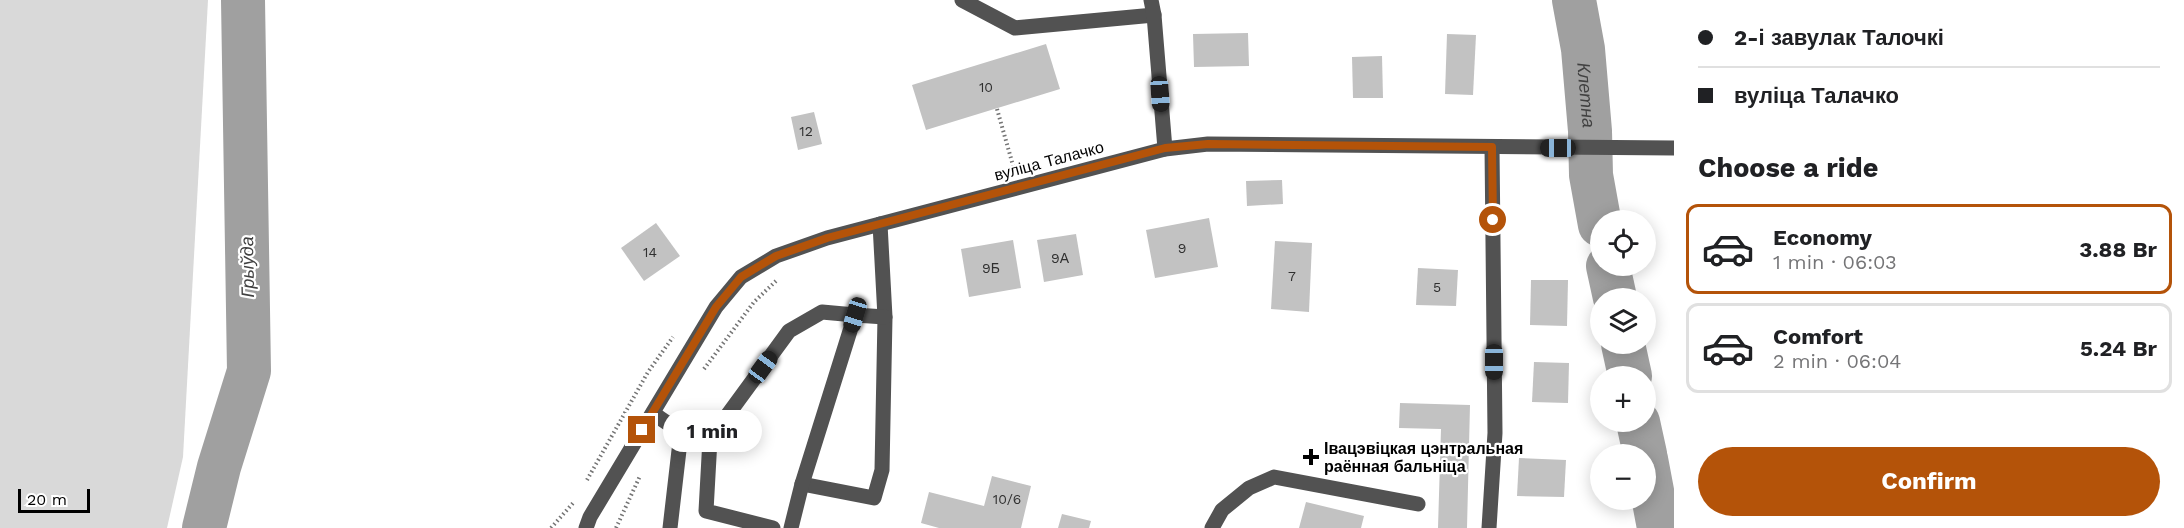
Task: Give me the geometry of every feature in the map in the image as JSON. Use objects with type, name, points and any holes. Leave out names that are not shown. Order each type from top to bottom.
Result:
[{"type":"street","points":[[962,0],[1015,28],[1152,9],[1164,145]]},
{"type":"street","name":"вуліца Талачко","points":[[588,522],[716,307],[741,277],[776,256],[827,238],[1164,145],[1674,148]]},
{"type":"street","points":[[1489,528],[1495,433],[1492,147]]},
{"type":"street","points":[[802,484],[874,498],[882,470],[885,317],[880,224]]},
{"type":"street","points":[[773,528],[706,511],[710,440],[789,331],[822,312],[885,317]]},
{"type":"street","points":[[791,528],[802,484],[855,315]]},
{"type":"street","points":[[653,413],[681,433],[698,439],[710,440]]},
{"type":"street","points":[[670,528],[681,433]]},
{"type":"street","points":[[1212,528],[1222,510],[1249,488],[1274,477],[1418,504]]},
{"type":"street","points":[[577,528],[588,522]]},
{"type":"path","points":[[997,109],[1014,171]]},
{"type":"path","points":[[698,377],[754,302],[776,281],[786,275]]},
{"type":"path","points":[[585,483],[648,372],[675,334]]},
{"type":"path","points":[[616,528],[644,468]]},
{"type":"path","points":[[551,528],[574,501]]},
{"type":"shaded area","points":[[0,0],[208,0],[183,457],[167,528],[0,528]]},
{"type":"building","points":[[1248,33],[1249,66],[1194,67],[1193,34]]},
{"type":"building","points":[[1447,34],[1476,35],[1473,95],[1445,94]]},
{"type":"building","points":[[1046,44],[1060,89],[926,130],[912,85]]},
{"type":"building","points":[[1382,56],[1383,98],[1353,98],[1352,57]]},
{"type":"building","points":[[814,112],[822,144],[798,150],[791,117]]},
{"type":"building","points":[[1282,180],[1283,204],[1247,206],[1246,181]]},
{"type":"building","points":[[1209,218],[1218,267],[1155,278],[1146,230]]},
{"type":"building","points":[[656,223],[680,256],[644,281],[621,248]]},
{"type":"building","points":[[1076,234],[1083,275],[1044,282],[1037,240]]},
{"type":"building","points":[[1013,240],[1021,288],[969,297],[961,249]]},
{"type":"building","points":[[1275,241],[1312,243],[1309,312],[1271,309]]},
{"type":"building","points":[[1418,268],[1458,270],[1456,306],[1416,305]]},
{"type":"building","points":[[1531,280],[1568,280],[1567,326],[1530,325]]},
{"type":"building","points":[[1534,362],[1569,363],[1568,403],[1532,402]]},
{"type":"building","points":[[1400,403],[1470,405],[1467,528],[1438,528],[1441,429],[1399,428]]},
{"type":"building","points":[[1519,458],[1566,460],[1564,497],[1517,496]]},
{"type":"building","points":[[992,476],[1031,486],[1021,528],[939,528],[921,523],[929,492],[984,506]]},
{"type":"building","points":[[1306,502],[1364,516],[1361,528],[1299,528]]},
{"type":"building","points":[[1062,514],[1091,521],[1089,528],[1058,528]]},
{"type":"waterway","name":"Грыўда","points":[[204,528],[219,467],[249,371],[243,0]]},
{"type":"waterway","name":"Клетна","points":[[1574,0],[1583,49],[1591,175],[1597,210]]},
{"type":"waterway","name":"Клетна","points":[[1610,276],[1613,288]]},
{"type":"waterway","name":"Клетна","points":[[1625,354],[1628,366]]},
{"type":"waterway","name":"Клетна","points":[[1640,432],[1643,444]]},
{"type":"waterway","name":"Клетна","points":[[1656,510],[1659,528]]},
{"type":"place","name":"Івацэвіцкая цэнтральная раённая бальніца","points":[[1311,457]]},
{"type":"route","points":[[642,430],[716,307],[741,277],[776,256],[827,238],[1165,148],[1208,144],[1492,147],[1493,220]]}]
